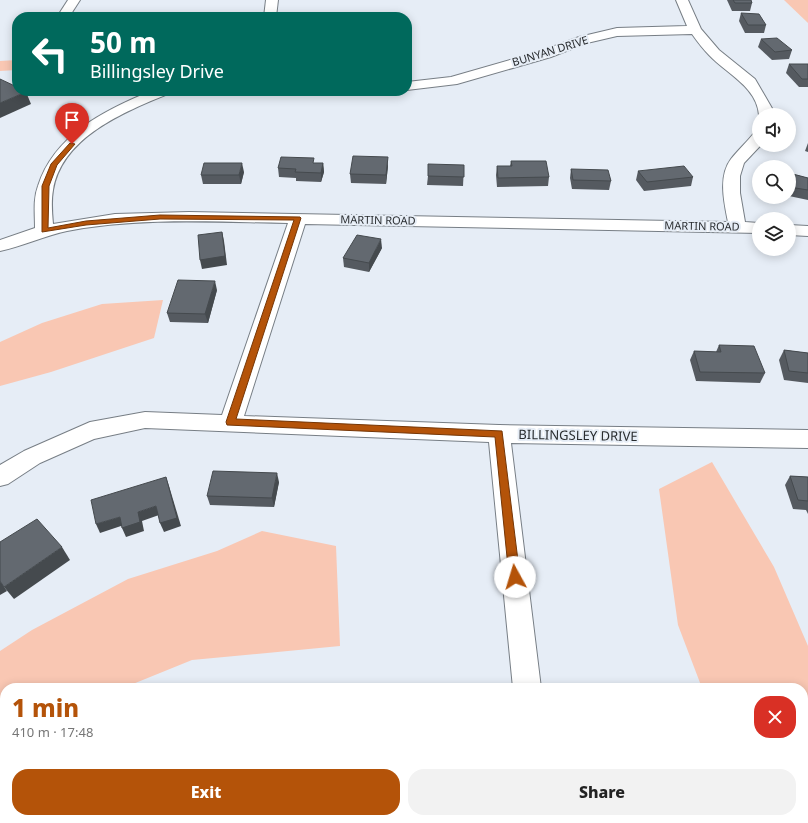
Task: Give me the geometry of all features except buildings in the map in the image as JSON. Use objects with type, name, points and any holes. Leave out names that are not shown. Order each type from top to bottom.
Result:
[{"type":"street","points":[[66,12],[74,0]]},
{"type":"street","points":[[271,12],[272,0]]},
{"type":"street","points":[[682,0],[695,30],[714,53],[750,82],[765,108]]},
{"type":"street","name":"BUNYAN DRIVE","points":[[412,86],[452,81],[546,54],[583,40],[617,32],[695,30]]},
{"type":"street","points":[[44,231],[45,186],[54,164],[80,135],[103,119],[152,96]]},
{"type":"street","points":[[737,226],[731,196],[736,163],[752,147]]},
{"type":"street","name":"MARTIN ROAD","points":[[0,246],[44,231],[86,223],[160,217],[298,218],[752,227]]},
{"type":"street","points":[[230,422],[298,218]]},
{"type":"street","points":[[796,230],[808,231]]},
{"type":"street","name":"BILLINGSLEY DRIVE","points":[[0,477],[32,457],[90,431],[145,420],[230,422],[499,434],[808,439]]},
{"type":"street","points":[[499,434],[526,683]]},
{"type":"shaded area","points":[[784,0],[808,0],[808,23]]},
{"type":"shaded area","points":[[12,60],[12,70],[0,71],[0,61]]},
{"type":"shaded area","points":[[163,300],[154,338],[51,372],[0,386],[0,342],[42,323],[102,304]]},
{"type":"shaded area","points":[[712,462],[774,567],[808,646],[808,683],[700,683],[678,625],[659,489]]},
{"type":"shaded area","points":[[262,531],[336,546],[340,646],[192,660],[135,683],[0,683],[0,651],[32,630],[128,579],[217,551]]},
{"type":"route","points":[[72,144],[54,164],[45,186],[44,231],[86,223],[160,217],[298,218],[230,422],[499,434],[515,577]]}]
